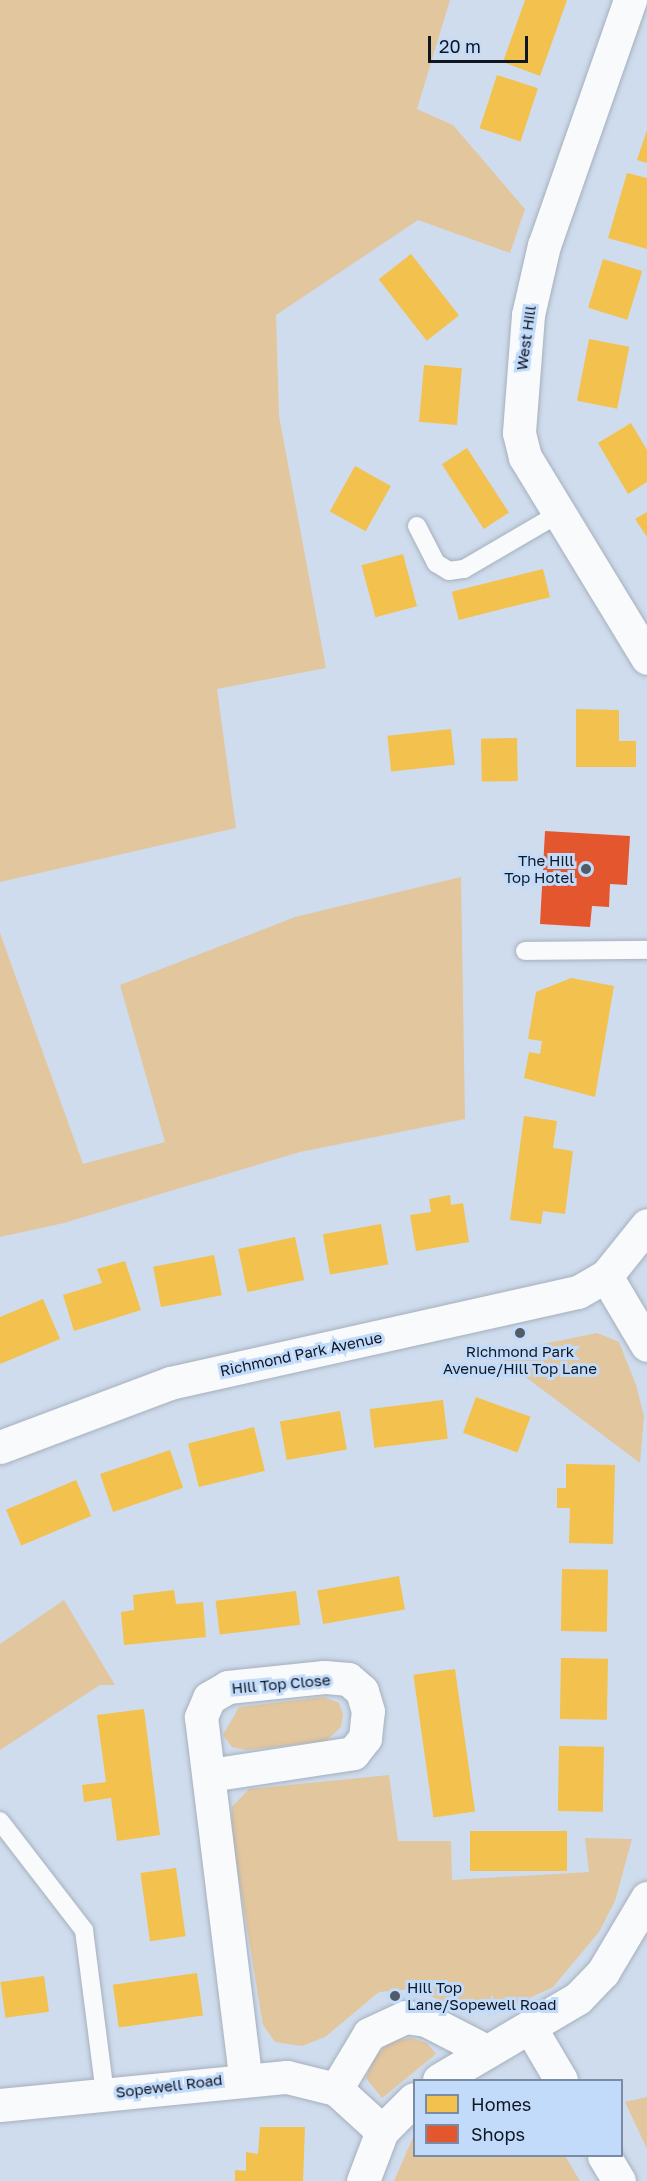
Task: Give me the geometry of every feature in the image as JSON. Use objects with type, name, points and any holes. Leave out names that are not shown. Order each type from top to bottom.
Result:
[{"type":"street","name":"West Hill","points":[[630,0],[544,245],[528,315],[519,433],[525,457],[647,658]]},
{"type":"street","points":[[647,1225],[606,1276],[647,1345]]},
{"type":"street","name":"Richmond Park Avenue","points":[[0,1447],[170,1383],[545,1301],[606,1276]]},
{"type":"street","name":"Hill Top Close","points":[[210,1775],[353,1753],[365,1738],[368,1711],[362,1691],[348,1679],[324,1677],[228,1687],[209,1698],[201,1717],[210,1775],[245,2077]]},
{"type":"street","points":[[440,2079],[486,2051],[531,2029],[578,1998],[603,1972],[647,1898]]},
{"type":"street","points":[[336,2089],[369,2034],[405,2018],[426,2020],[486,2051]]},
{"type":"street","points":[[531,2029],[560,2079]]},
{"type":"street","name":"Sopewell Road","points":[[0,2106],[245,2077],[315,2080],[336,2089],[382,2131]]},
{"type":"street","points":[[363,2181],[382,2131],[413,2100]]},
{"type":"street","points":[[605,2157],[619,2181]]},
{"type":"lane","points":[[417,526],[436,563],[449,571],[464,569],[560,513]]},
{"type":"lane","points":[[525,951],[647,950]]},
{"type":"lane","points":[[0,1821],[84,1930],[105,2094]]},
{"type":"shaded area","points":[[0,0],[450,0],[417,109],[453,125],[525,209],[510,253],[418,220],[276,315],[279,416],[326,668],[217,689],[236,828],[0,882]]},
{"type":"shaded area","points":[[461,877],[465,1119],[300,1152],[64,1223],[0,1237],[0,933],[83,1164],[165,1142],[120,985],[295,917]]},
{"type":"shaded area","points":[[597,1333],[619,1342],[636,1385],[644,1416],[640,1463],[495,1354]]},
{"type":"shaded area","points":[[64,1600],[115,1685],[100,1685],[0,1750],[0,1644]]},
{"type":"shaded area","points":[[324,1697],[339,1703],[343,1714],[341,1727],[326,1741],[247,1750],[232,1747],[223,1735],[239,1707]]},
{"type":"shaded area","points":[[389,1775],[398,1841],[451,1841],[452,1880],[589,1872],[585,1838],[632,1839],[615,1901],[599,1932],[553,1987],[500,2012],[468,2011],[412,1989],[379,1992],[325,2037],[302,2046],[275,2042],[263,2025],[231,1832],[232,1807],[249,1789]]},
{"type":"shaded area","points":[[411,2038],[427,2043],[436,2054],[382,2098],[366,2078],[373,2058],[390,2041]]},
{"type":"shaded area","points":[[647,2097],[647,2149],[625,2102]]},
{"type":"shaded area","points":[[413,2137],[413,2157],[566,2157],[580,2181],[394,2181]]},
{"type":"building: Homes","points":[[525,0],[567,0],[540,76],[503,62]]},
{"type":"building: Homes","points":[[497,75],[538,88],[521,142],[480,128]]},
{"type":"building: Homes","points":[[647,130],[647,163],[637,160]]},
{"type":"building: Homes","points":[[627,173],[647,178],[647,249],[608,238]]},
{"type":"building: Homes","points":[[411,254],[459,315],[427,341],[379,279]]},
{"type":"building: Homes","points":[[603,259],[642,271],[627,320],[588,308]]},
{"type":"building: Homes","points":[[589,339],[629,347],[617,409],[577,401]]},
{"type":"building: Homes","points":[[424,365],[462,368],[457,425],[419,422]]},
{"type":"building: Homes","points":[[631,423],[647,450],[647,482],[628,494],[598,443]]},
{"type":"building: Homes","points":[[467,448],[509,513],[484,529],[442,464]]},
{"type":"building: Homes","points":[[355,466],[391,486],[366,531],[330,511]]},
{"type":"building: Homes","points":[[647,512],[647,537],[635,519]]},
{"type":"building: Homes","points":[[403,554],[417,606],[375,617],[361,565]]},
{"type":"building: Homes","points":[[543,569],[550,597],[459,620],[452,592]]},
{"type":"building: Homes","points":[[576,709],[619,710],[619,741],[636,741],[636,767],[576,767]]},
{"type":"building: Homes","points":[[451,729],[455,765],[391,771],[387,736]]},
{"type":"building: Homes","points":[[517,738],[518,781],[482,782],[481,739]]},
{"type":"building: Homes","points":[[571,978],[614,986],[595,1097],[524,1078],[529,1052],[540,1054],[542,1041],[528,1039],[536,992]]},
{"type":"building: Homes","points":[[524,1116],[557,1121],[553,1148],[573,1151],[565,1214],[543,1211],[541,1224],[510,1220]]},
{"type":"building: Homes","points":[[450,1195],[451,1205],[463,1203],[469,1242],[416,1251],[410,1215],[431,1212],[429,1199]]},
{"type":"building: Homes","points":[[381,1224],[388,1264],[330,1275],[323,1234]]},
{"type":"building: Homes","points":[[295,1237],[304,1280],[247,1292],[238,1249]]},
{"type":"building: Homes","points":[[214,1255],[222,1295],[161,1307],[153,1267]]},
{"type":"building: Homes","points":[[125,1261],[141,1310],[74,1331],[63,1295],[102,1283],[97,1269]]},
{"type":"building: Homes","points":[[43,1299],[60,1339],[0,1364],[0,1317]]},
{"type":"building: Homes","points":[[476,1397],[531,1417],[518,1453],[463,1433]]},
{"type":"building: Homes","points":[[443,1400],[448,1439],[374,1448],[370,1409]]},
{"type":"building: Homes","points":[[340,1411],[347,1449],[287,1460],[280,1422]]},
{"type":"building: Homes","points":[[254,1427],[265,1471],[199,1487],[188,1443]]},
{"type":"building: Homes","points":[[170,1450],[183,1488],[113,1512],[100,1474]]},
{"type":"building: Homes","points":[[566,1464],[615,1465],[613,1544],[569,1543],[570,1508],[557,1508],[557,1488],[566,1488]]},
{"type":"building: Homes","points":[[76,1480],[91,1516],[21,1546],[6,1510]]},
{"type":"building: Homes","points":[[562,1569],[608,1570],[607,1632],[561,1631]]},
{"type":"building: Homes","points":[[399,1576],[405,1609],[323,1624],[317,1590]]},
{"type":"building: Homes","points":[[174,1590],[176,1604],[203,1602],[206,1637],[124,1645],[121,1612],[134,1610],[133,1595]]},
{"type":"building: Homes","points":[[296,1591],[300,1625],[220,1635],[216,1601]]},
{"type":"building: Homes","points":[[561,1658],[608,1659],[607,1720],[560,1719]]},
{"type":"building: Homes","points":[[455,1669],[475,1812],[433,1817],[413,1675]]},
{"type":"building: Homes","points":[[144,1709],[160,1835],[117,1841],[111,1798],[84,1802],[82,1785],[106,1782],[97,1715]]},
{"type":"building: Homes","points":[[559,1746],[604,1747],[603,1812],[558,1811]]},
{"type":"building: Homes","points":[[470,1831],[567,1831],[567,1871],[470,1871]]},
{"type":"building: Homes","points":[[176,1868],[186,1936],[150,1941],[140,1873]]},
{"type":"building: Homes","points":[[197,1973],[203,2016],[119,2027],[113,1985]]},
{"type":"building: Homes","points":[[44,1976],[49,2012],[5,2018],[0,1982]]},
{"type":"building: Homes","points":[[260,2127],[305,2127],[303,2181],[235,2181],[235,2170],[246,2171],[246,2152],[258,2154]]},
{"type":"building: Shops","name":"The Hill Top Hotel","points":[[545,831],[630,836],[627,885],[610,884],[609,907],[592,906],[590,927],[540,924]]},
{"type":"place","name":"The Hill Top Hotel","points":[[586,869]]},
{"type":"place","name":"Richmond Park Avenue/Hill Top Lane","points":[[520,1333]]},
{"type":"place","name":"Hill Top Lane/Sopewell Road","points":[[395,1996]]}]
